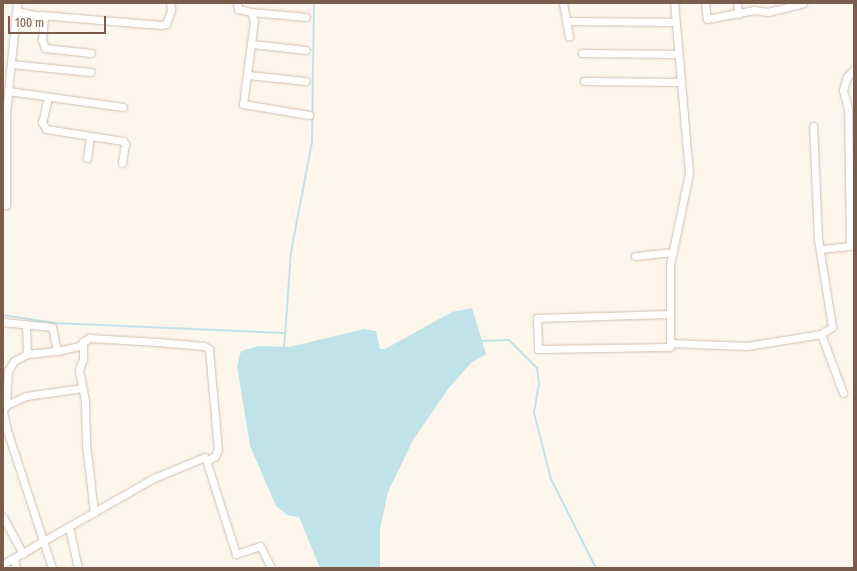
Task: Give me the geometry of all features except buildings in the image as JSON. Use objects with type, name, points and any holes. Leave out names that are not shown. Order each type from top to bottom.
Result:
[{"type":"street","points":[[6,205],[6,116],[17,3]]},
{"type":"street","points":[[16,11],[41,15],[161,25],[166,24],[172,10],[170,3]]},
{"type":"street","points":[[237,3],[238,9],[251,12],[306,17]]},
{"type":"street","points":[[563,3],[569,36]]},
{"type":"street","points":[[670,314],[537,318],[538,349],[670,347],[670,314],[670,265],[689,173],[674,3]]},
{"type":"street","points":[[705,3],[707,19],[754,10],[768,12],[803,3]]},
{"type":"street","points":[[737,3],[738,14]]},
{"type":"street","points":[[251,12],[254,22],[243,104],[309,115]]},
{"type":"street","points":[[41,15],[45,23],[42,40],[45,48],[91,53]]},
{"type":"street","points":[[566,21],[675,22]]},
{"type":"street","points":[[252,44],[306,50]]},
{"type":"street","points":[[582,54],[678,54]]},
{"type":"street","points":[[11,64],[91,72]]},
{"type":"street","points":[[821,249],[850,246],[848,109],[843,90],[847,77],[854,69]]},
{"type":"street","points":[[248,75],[306,81]]},
{"type":"street","points":[[584,81],[681,82]]},
{"type":"street","points":[[8,91],[123,107]]},
{"type":"street","points":[[48,97],[42,122],[46,129],[124,142],[122,163]]},
{"type":"street","points":[[670,343],[747,346],[822,334],[832,327],[821,249],[812,126]]},
{"type":"street","points":[[87,158],[90,136]]},
{"type":"street","points":[[635,256],[673,252]]},
{"type":"street","points":[[3,322],[52,327],[57,351]]},
{"type":"street","points":[[26,324],[27,354]]},
{"type":"street","points":[[822,334],[843,393]]},
{"type":"street","points":[[52,568],[7,430],[3,411],[6,405],[8,371],[14,361],[27,354],[57,351],[80,346],[89,338],[204,346],[209,349],[218,449],[215,456],[207,461]]},
{"type":"street","points":[[83,342],[83,359],[79,370],[94,513]]},
{"type":"street","points":[[6,405],[34,394],[82,388]]},
{"type":"street","points":[[3,564],[23,554],[154,478],[206,457],[236,554],[260,546],[271,568]]},
{"type":"street","points":[[3,517],[23,554]]},
{"type":"street","points":[[68,527],[78,568]]},
{"type":"street","points":[[14,558],[16,568]]},
{"type":"water","points":[[472,308],[486,354],[471,363],[448,389],[413,440],[388,492],[380,529],[380,568],[320,568],[299,517],[287,515],[276,506],[250,446],[237,366],[241,351],[259,346],[289,347],[364,329],[376,331],[380,349],[385,349],[452,312]]},
{"type":"waterway","points":[[284,349],[291,252],[312,142],[314,3]]},
{"type":"waterway","points":[[3,315],[54,323],[284,333]]},
{"type":"waterway","points":[[480,341],[509,340],[537,368],[539,384],[534,413],[551,479],[596,568]]}]
